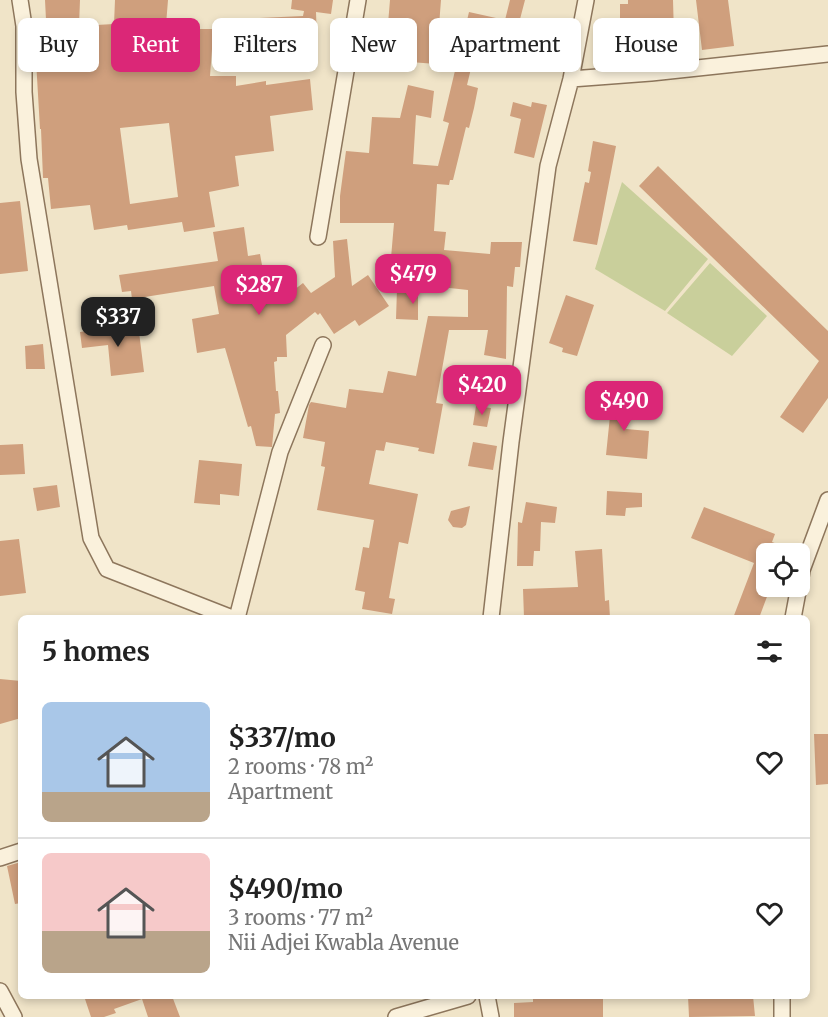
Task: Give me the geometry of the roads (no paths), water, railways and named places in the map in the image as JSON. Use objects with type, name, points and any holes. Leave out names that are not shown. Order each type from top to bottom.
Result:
[{"type":"street","points":[[20,0],[24,26],[24,92],[29,159],[91,538],[107,569],[224,615]]},
{"type":"street","points":[[318,237],[358,0]]},
{"type":"street","points":[[491,615],[511,442],[548,166],[571,80],[586,0]]},
{"type":"street","points":[[571,80],[828,54]]},
{"type":"street","points":[[238,615],[280,452],[324,345]]},
{"type":"street","points":[[810,548],[828,500]]},
{"type":"street","points":[[794,615],[797,597]]},
{"type":"street","points":[[0,858],[18,852]]},
{"type":"street","points":[[0,991],[14,1017]]},
{"type":"street","points":[[396,1017],[458,999]]},
{"type":"street","points":[[488,999],[491,1017]]},
{"type":"street","points":[[782,999],[782,1017]]}]
